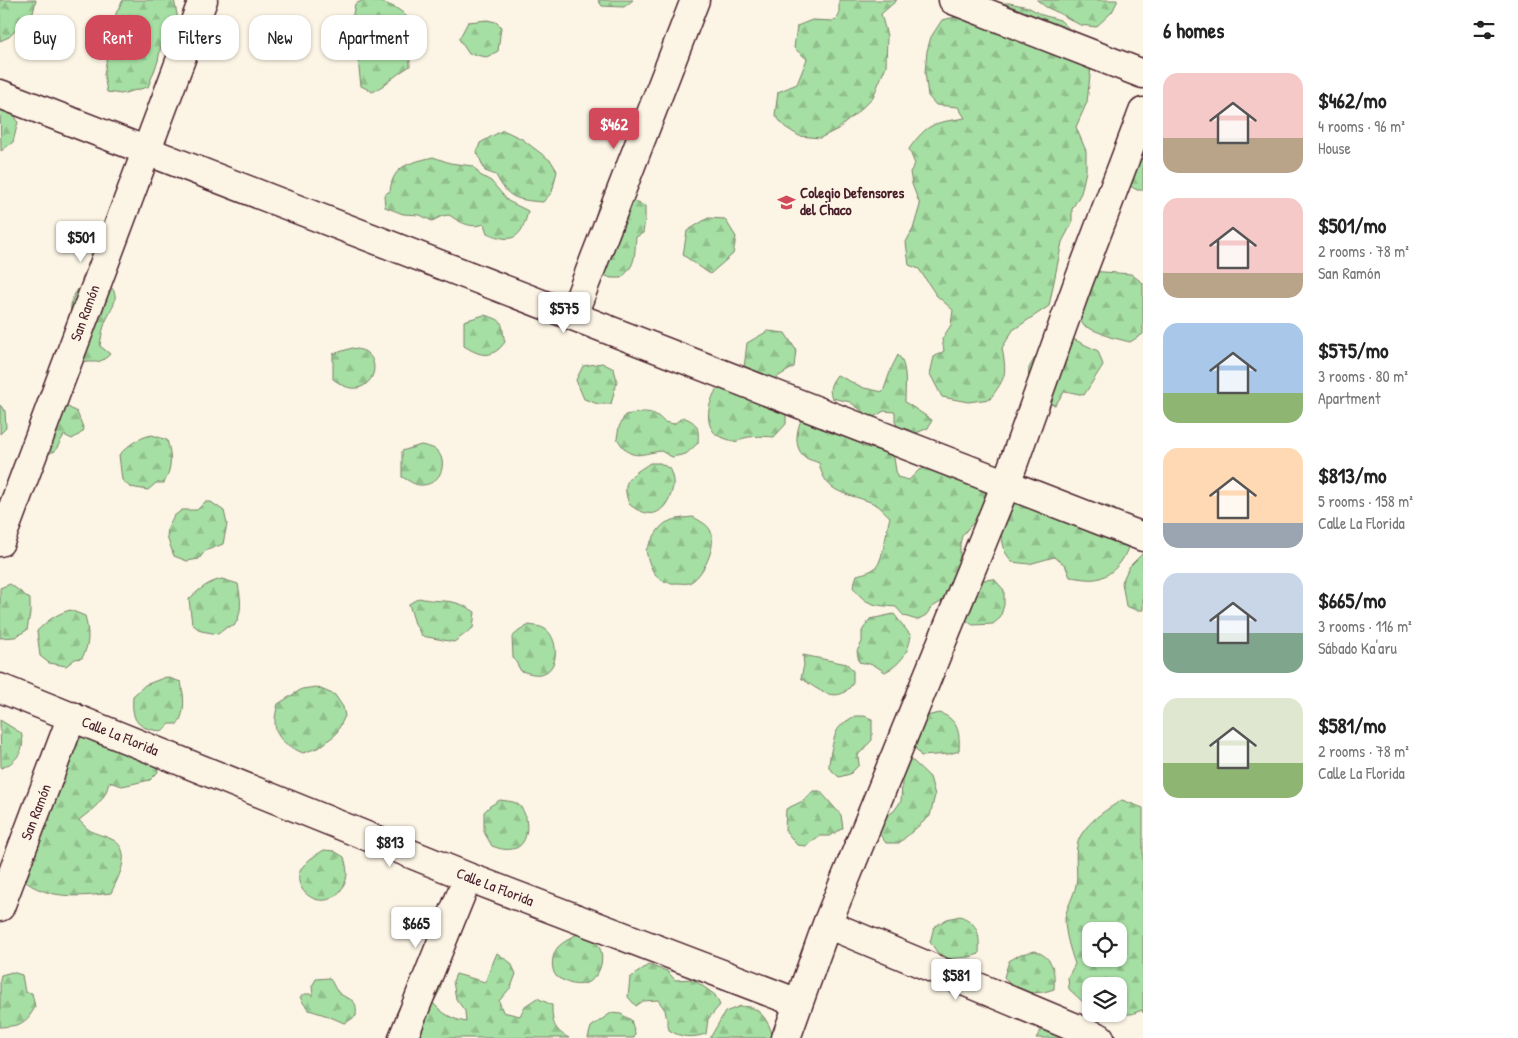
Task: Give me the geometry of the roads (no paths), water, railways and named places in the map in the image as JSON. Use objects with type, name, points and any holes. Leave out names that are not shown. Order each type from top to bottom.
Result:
[{"type":"street","name":"San Ramón","points":[[0,542],[203,0]]},
{"type":"street","points":[[573,315],[695,0]]},
{"type":"street","points":[[953,0],[1143,74]]},
{"type":"street","points":[[0,94],[1143,537]]},
{"type":"street","points":[[786,1038],[827,924],[1006,484],[1078,283],[1143,112]]},
{"type":"street","name":"Calle La Florida","points":[[0,688],[468,877],[798,1003]]},
{"type":"street","name":"San Ramón","points":[[0,907],[72,716]]},
{"type":"street","points":[[403,1038],[468,877]]},
{"type":"street","points":[[827,924],[1100,1038]]},
{"type":"place","name":"Colegio Defensores del Chaco","points":[[786,202]]}]
